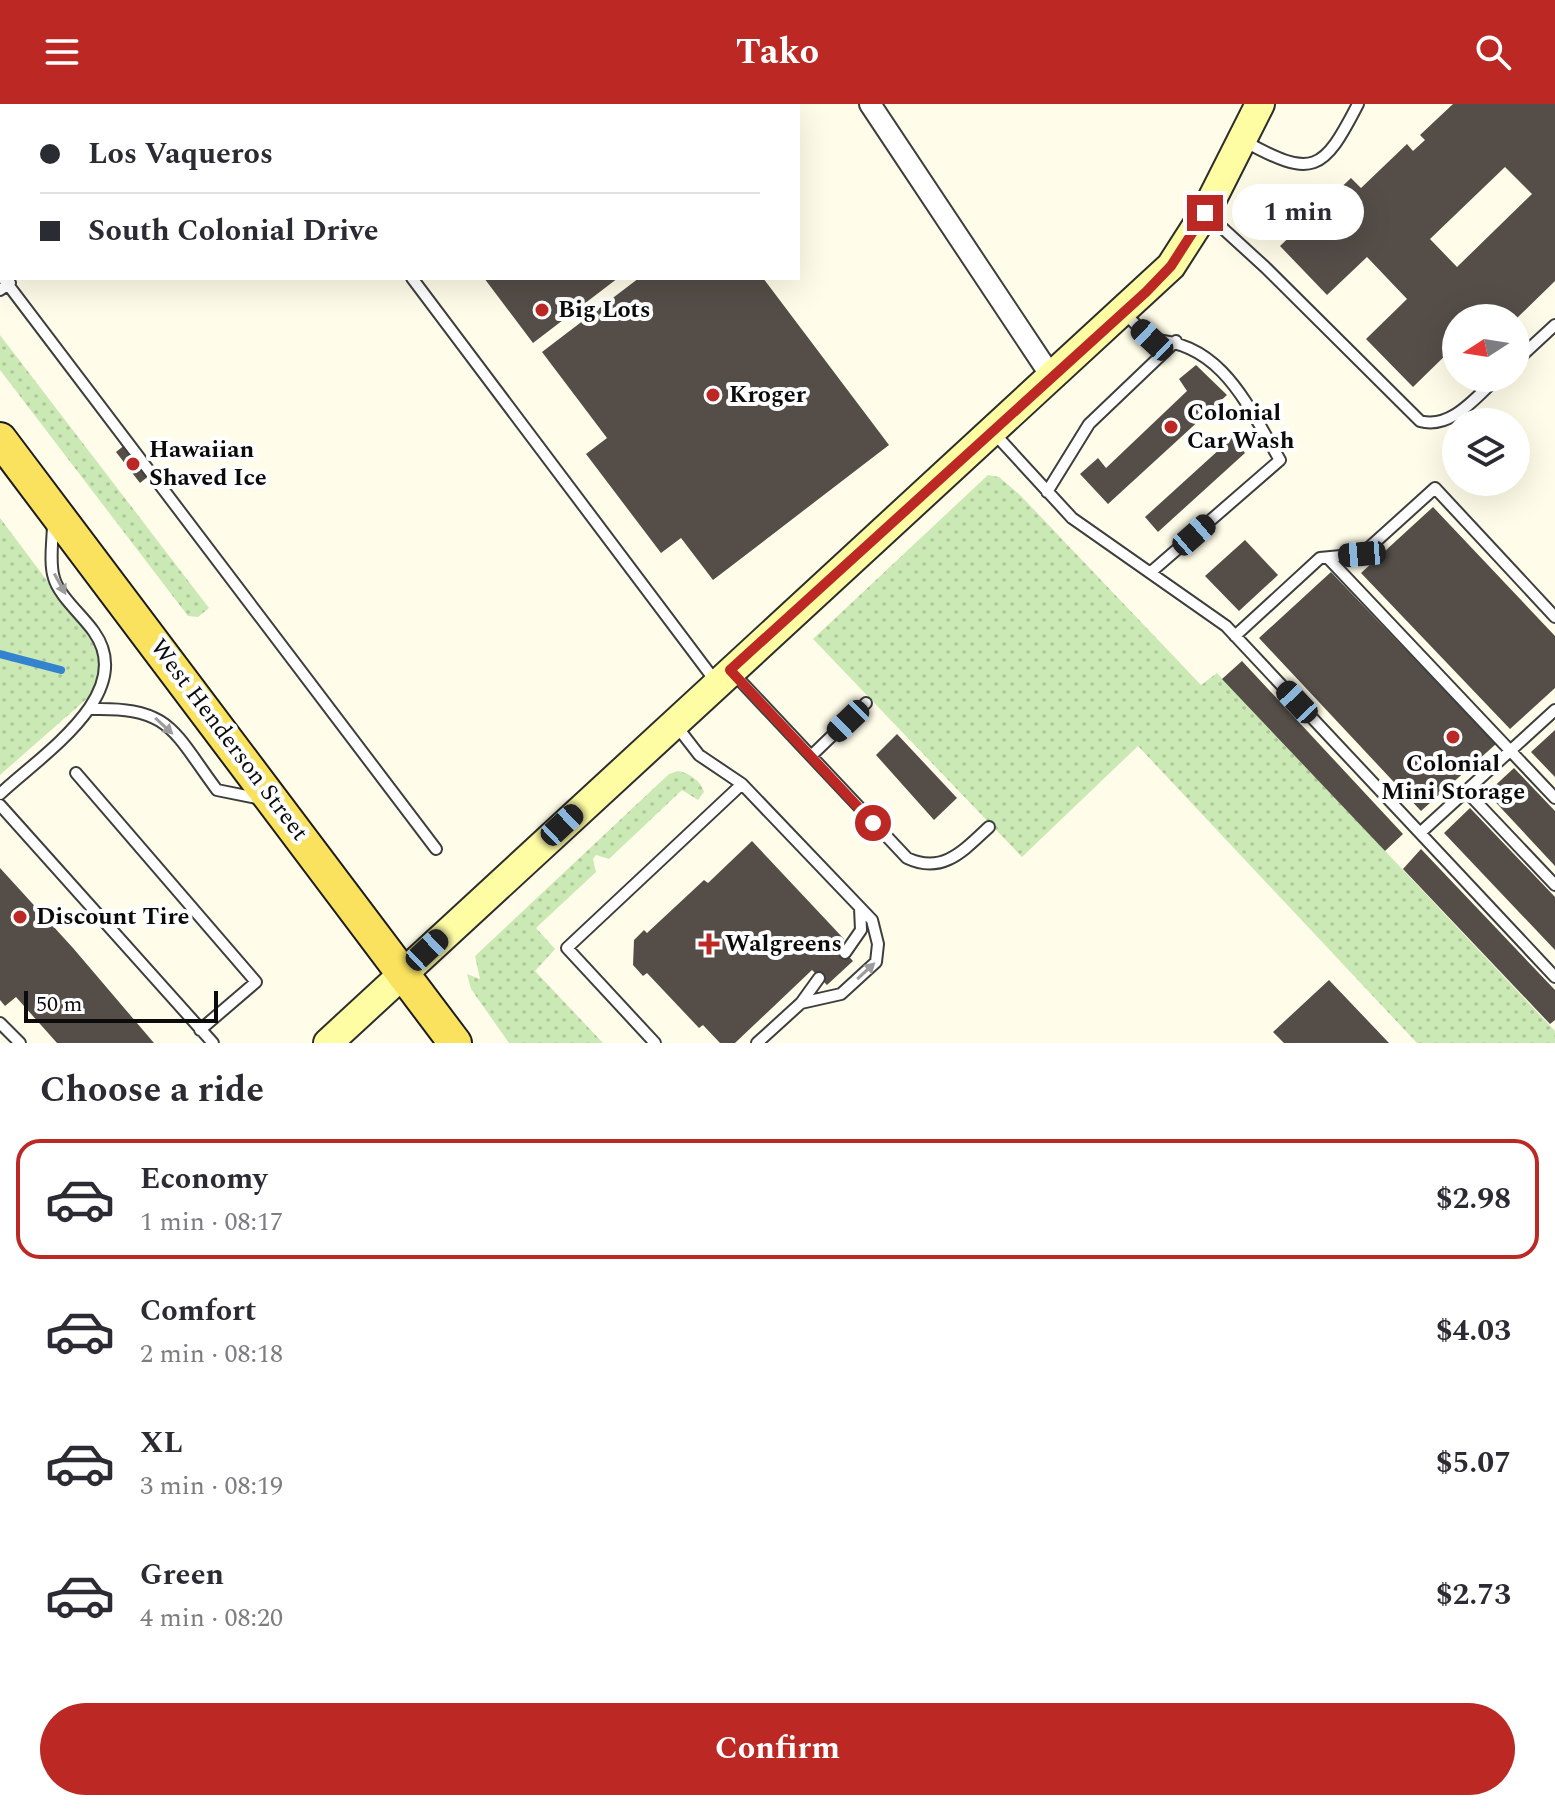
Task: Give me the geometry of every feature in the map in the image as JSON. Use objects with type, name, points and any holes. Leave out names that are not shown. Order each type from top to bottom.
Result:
[{"type":"main road","name":"West Henderson Street","points":[[0,439],[404,971],[455,1043]]},
{"type":"street","points":[[870,104],[1051,376]]},
{"type":"street","points":[[328,1043],[1171,266],[1205,213],[1260,104]]},
{"type":"lane","points":[[1242,141],[1287,164],[1315,162],[1324,158],[1339,140],[1358,104]]},
{"type":"lane","points":[[1205,213],[1265,267],[1420,421],[1428,424],[1449,420],[1481,392]]},
{"type":"lane","points":[[6,280],[436,849]]},
{"type":"lane","points":[[414,280],[723,676],[811,756],[894,845],[919,864],[931,865],[959,855],[989,827]]},
{"type":"lane","points":[[1123,312],[1152,340],[1176,341],[1199,351],[1232,381],[1280,460],[1151,572]]},
{"type":"lane","points":[[1530,348],[1555,325]]},
{"type":"lane","points":[[1047,492],[1089,424],[1176,341]]},
{"type":"lane","points":[[992,430],[1072,518],[1151,572],[1235,636],[1555,977]]},
{"type":"lane","points":[[1235,636],[1320,558],[1362,554],[1435,488],[1555,617]]},
{"type":"lane","points":[[0,794],[92,709],[106,677],[104,651],[97,636],[54,579],[53,508]]},
{"type":"lane","points":[[1328,558],[1555,798]]},
{"type":"lane","points":[[811,756],[866,703]]},
{"type":"lane","points":[[92,709],[126,708],[162,720],[217,790],[276,802]]},
{"type":"lane","points":[[1420,833],[1555,710]]},
{"type":"lane","points":[[674,722],[699,755],[742,784],[872,920],[878,944],[876,962],[841,994],[801,1003]]},
{"type":"lane","points":[[76,773],[256,982],[200,1030]]},
{"type":"lane","points":[[655,1043],[567,948],[742,784]]},
{"type":"lane","points":[[1466,791],[1555,885]]},
{"type":"lane","points":[[0,805],[213,1043]]},
{"type":"lane","points":[[845,953],[861,930],[860,906]]},
{"type":"lane","points":[[757,1043],[801,1003],[819,978]]},
{"type":"lane","points":[[0,1023],[20,1043]]},
{"type":"green space","points":[[0,335],[209,608],[198,617],[188,616],[0,370]]},
{"type":"green space","points":[[988,475],[999,477],[1020,495],[1201,685],[1217,673],[1555,1031],[1555,1043],[1417,1043],[1138,746],[1022,857],[813,639]]},
{"type":"green space","points":[[0,518],[102,654],[99,688],[0,775]]},
{"type":"green space","points":[[678,771],[700,784],[704,792],[698,800],[682,790],[609,859],[596,855],[593,859],[596,872],[536,928],[555,949],[535,971],[603,1043],[509,1043],[471,989],[467,974],[480,979],[475,956],[669,774]]},
{"type":"building","points":[[1453,104],[1555,104],[1555,281],[1530,305],[1442,304],[1442,359],[1413,387],[1366,339],[1407,299],[1367,257],[1327,295],[1280,246],[1351,178],[1361,188],[1407,144],[1413,151],[1425,140],[1420,135]],"holes":[[[1505,167],[1532,194],[1457,267],[1430,239]]]},
{"type":"building","name":"Big Lots","points":[[486,280],[615,280],[533,343]]},
{"type":"building","name":"Kroger","points":[[636,280],[765,280],[889,445],[713,580],[681,538],[661,553],[586,454],[607,438],[542,352]]},
{"type":"building","name":"Colonial Car Wash","points":[[1196,365],[1227,395],[1108,504],[1080,474],[1098,458],[1106,468],[1187,391],[1179,379]]},
{"type":"building","points":[[1232,438],[1245,453],[1158,532],[1145,517]]},
{"type":"building","name":"Hawaiian Shaved Ice","points":[[126,444],[150,475],[140,483],[116,452]]},
{"type":"building","points":[[1433,507],[1555,636],[1555,688],[1510,729],[1361,573]]},
{"type":"building","points":[[1245,540],[1278,575],[1239,611],[1205,576]]},
{"type":"building","points":[[1331,572],[1496,744],[1421,811],[1259,638]]},
{"type":"building","points":[[1242,661],[1403,834],[1385,851],[1222,679]]},
{"type":"building","points":[[1555,730],[1555,777],[1531,752]]},
{"type":"building","points":[[897,734],[957,798],[934,820],[876,755]]},
{"type":"building","points":[[1514,768],[1555,811],[1555,866],[1487,793]]},
{"type":"building","points":[[1470,808],[1555,897],[1555,950],[1444,833]]},
{"type":"building","name":"Walgreens","points":[[752,841],[844,939],[838,945],[853,961],[827,985],[812,970],[735,1043],[720,1043],[703,1025],[699,1028],[647,973],[643,976],[633,965],[634,940],[644,930],[647,933],[704,880],[708,883]]},
{"type":"building","points":[[1421,849],[1555,990],[1555,1020],[1550,1024],[1403,869]]},
{"type":"building","points":[[0,868],[154,1043],[57,1043],[16,997],[5,1006],[0,1000]]},
{"type":"building","points":[[1329,980],[1389,1043],[1284,1043],[1273,1032]]},
{"type":"waterway","points":[[0,654],[61,670]]},
{"type":"place","name":"Big Lots","points":[[542,310]]},
{"type":"place","name":"Kroger","points":[[713,395]]},
{"type":"place","name":"Colonial Car Wash","points":[[1171,427]]},
{"type":"place","name":"Hawaiian Shaved Ice","points":[[133,464]]},
{"type":"place","name":"Colonial Mini Storage","points":[[1453,737]]},
{"type":"place","name":"Discount Tire","points":[[20,917]]},
{"type":"place","name":"Walgreens","points":[[709,944]]},
{"type":"route","points":[[873,823],[730,670],[1146,292],[1185,248],[1205,213]]}]
